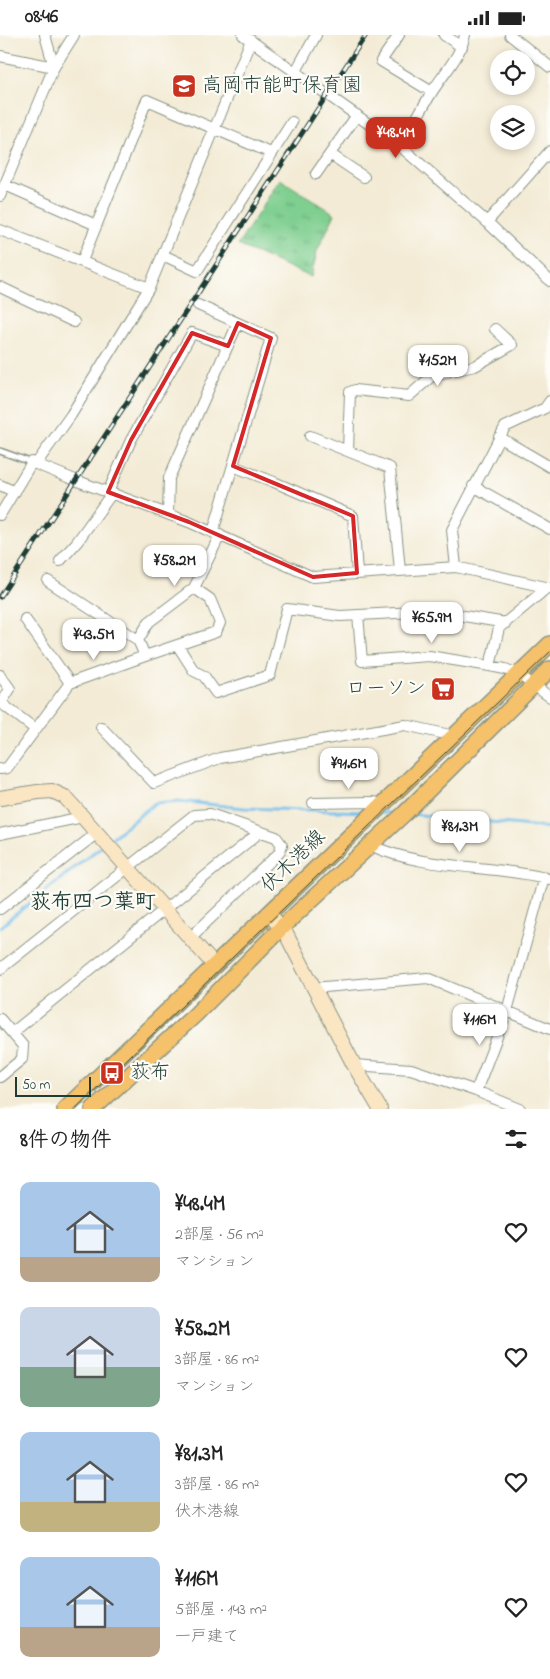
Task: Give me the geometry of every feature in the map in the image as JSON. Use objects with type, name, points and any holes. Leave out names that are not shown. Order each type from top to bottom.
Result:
[{"type":"main road","name":"伏木港線","points":[[93,1101],[215,966],[550,644]]},
{"type":"main road","name":"伏木港線","points":[[65,1109],[93,1101],[196,1014],[282,927],[370,845],[550,669]]},
{"type":"street","points":[[45,35],[54,67]]},
{"type":"street","points":[[0,196],[54,67],[74,35]]},
{"type":"street","points":[[296,71],[316,35]]},
{"type":"street","points":[[399,35],[381,61],[432,92]]},
{"type":"street","points":[[444,35],[462,47]]},
{"type":"street","points":[[400,146],[432,92],[462,47],[465,35]]},
{"type":"street","points":[[510,35],[550,67]]},
{"type":"street","points":[[0,515],[34,463],[71,415],[148,288],[215,129],[247,38],[400,146],[487,222],[550,281]]},
{"type":"street","points":[[0,56],[54,67]]},
{"type":"street","points":[[82,261],[147,100],[272,153]]},
{"type":"street","points":[[316,174],[357,115]]},
{"type":"street","points":[[163,255],[197,271],[292,123]]},
{"type":"street","points":[[487,222],[550,151]]},
{"type":"street","points":[[330,154],[364,177]]},
{"type":"street","points":[[5,185],[96,225]]},
{"type":"street","points":[[0,230],[44,249],[82,261],[148,288]]},
{"type":"street","points":[[0,287],[74,322]]},
{"type":"street","points":[[138,640],[149,622],[194,588],[216,533],[233,466],[271,338],[198,305]]},
{"type":"street","points":[[168,514],[169,478],[238,323]]},
{"type":"street","points":[[348,451],[350,392],[355,390],[409,396],[433,375],[475,366],[512,345],[495,329]]},
{"type":"street","points":[[60,561],[77,542],[110,493],[131,440],[192,333],[228,346]]},
{"type":"street","points":[[456,567],[452,531],[499,437],[505,427],[545,408],[550,402]]},
{"type":"street","points":[[310,436],[390,468],[400,570]]},
{"type":"street","points":[[499,437],[550,467]]},
{"type":"street","points":[[34,463],[216,533],[313,577],[456,567],[549,587]]},
{"type":"street","points":[[233,466],[353,516],[358,573]]},
{"type":"street","points":[[0,485],[15,492]]},
{"type":"street","points":[[473,486],[550,529]]},
{"type":"street","points":[[48,581],[109,623],[138,640],[145,656]]},
{"type":"street","points":[[490,666],[499,628],[549,587]]},
{"type":"street","points":[[0,769],[7,768],[70,683],[216,632],[220,623],[210,599],[194,588]]},
{"type":"street","points":[[178,646],[194,671],[204,676],[216,693],[270,675],[287,609],[340,616],[434,611],[506,623]]},
{"type":"street","points":[[358,615],[362,661],[429,656],[490,666],[518,674],[550,697]]},
{"type":"street","points":[[25,619],[70,683]]},
{"type":"street","points":[[0,675],[10,689],[1,704],[35,729]]},
{"type":"street","points":[[101,727],[154,783],[220,758],[405,725],[454,736]]},
{"type":"street","points":[[0,798],[52,791],[65,797],[215,966]]},
{"type":"street","points":[[313,803],[373,802],[383,804]]},
{"type":"street","points":[[0,969],[194,815],[210,814],[276,837],[282,845],[279,853],[190,938]]},
{"type":"street","points":[[0,834],[83,817]]},
{"type":"street","points":[[12,1033],[260,832]]},
{"type":"street","points":[[0,909],[97,833]]},
{"type":"street","points":[[370,845],[408,859],[547,878],[507,1011],[476,1091]]},
{"type":"street","points":[[269,913],[282,927],[354,1065],[380,1109]]},
{"type":"street","points":[[313,988],[428,978],[550,1029]]},
{"type":"street","points":[[0,1019],[23,1046],[22,1059],[0,1077]]},
{"type":"street","points":[[354,1065],[411,1069],[476,1091],[513,1108]]},
{"type":"lane","points":[[0,451],[34,463]]},
{"type":"highlighted area","points":[[238,323],[271,338],[233,466],[353,516],[357,573],[313,577],[189,522],[108,492],[131,440],[192,333],[228,346]]},
{"type":"green space","points":[[280,179],[335,214],[317,251],[311,277],[238,245]]},
{"type":"waterway","points":[[108,841],[155,803],[179,801],[244,808],[368,812]]},
{"type":"waterway","points":[[381,813],[398,813]]},
{"type":"waterway","points":[[411,814],[550,828]]},
{"type":"waterway","points":[[0,927],[103,845]]},
{"type":"tram line","points":[[75,1109],[550,652]]},
{"type":"railway","points":[[0,597],[366,35]]},
{"type":"place","name":"高岡市能町保育園","points":[[184,86]]},
{"type":"place","name":"ローソン","points":[[443,689]]},
{"type":"place","name":"荻布","points":[[112,1073]]},
{"type":"district","name":"荻布四つ葉町","points":[[93,903]]}]
